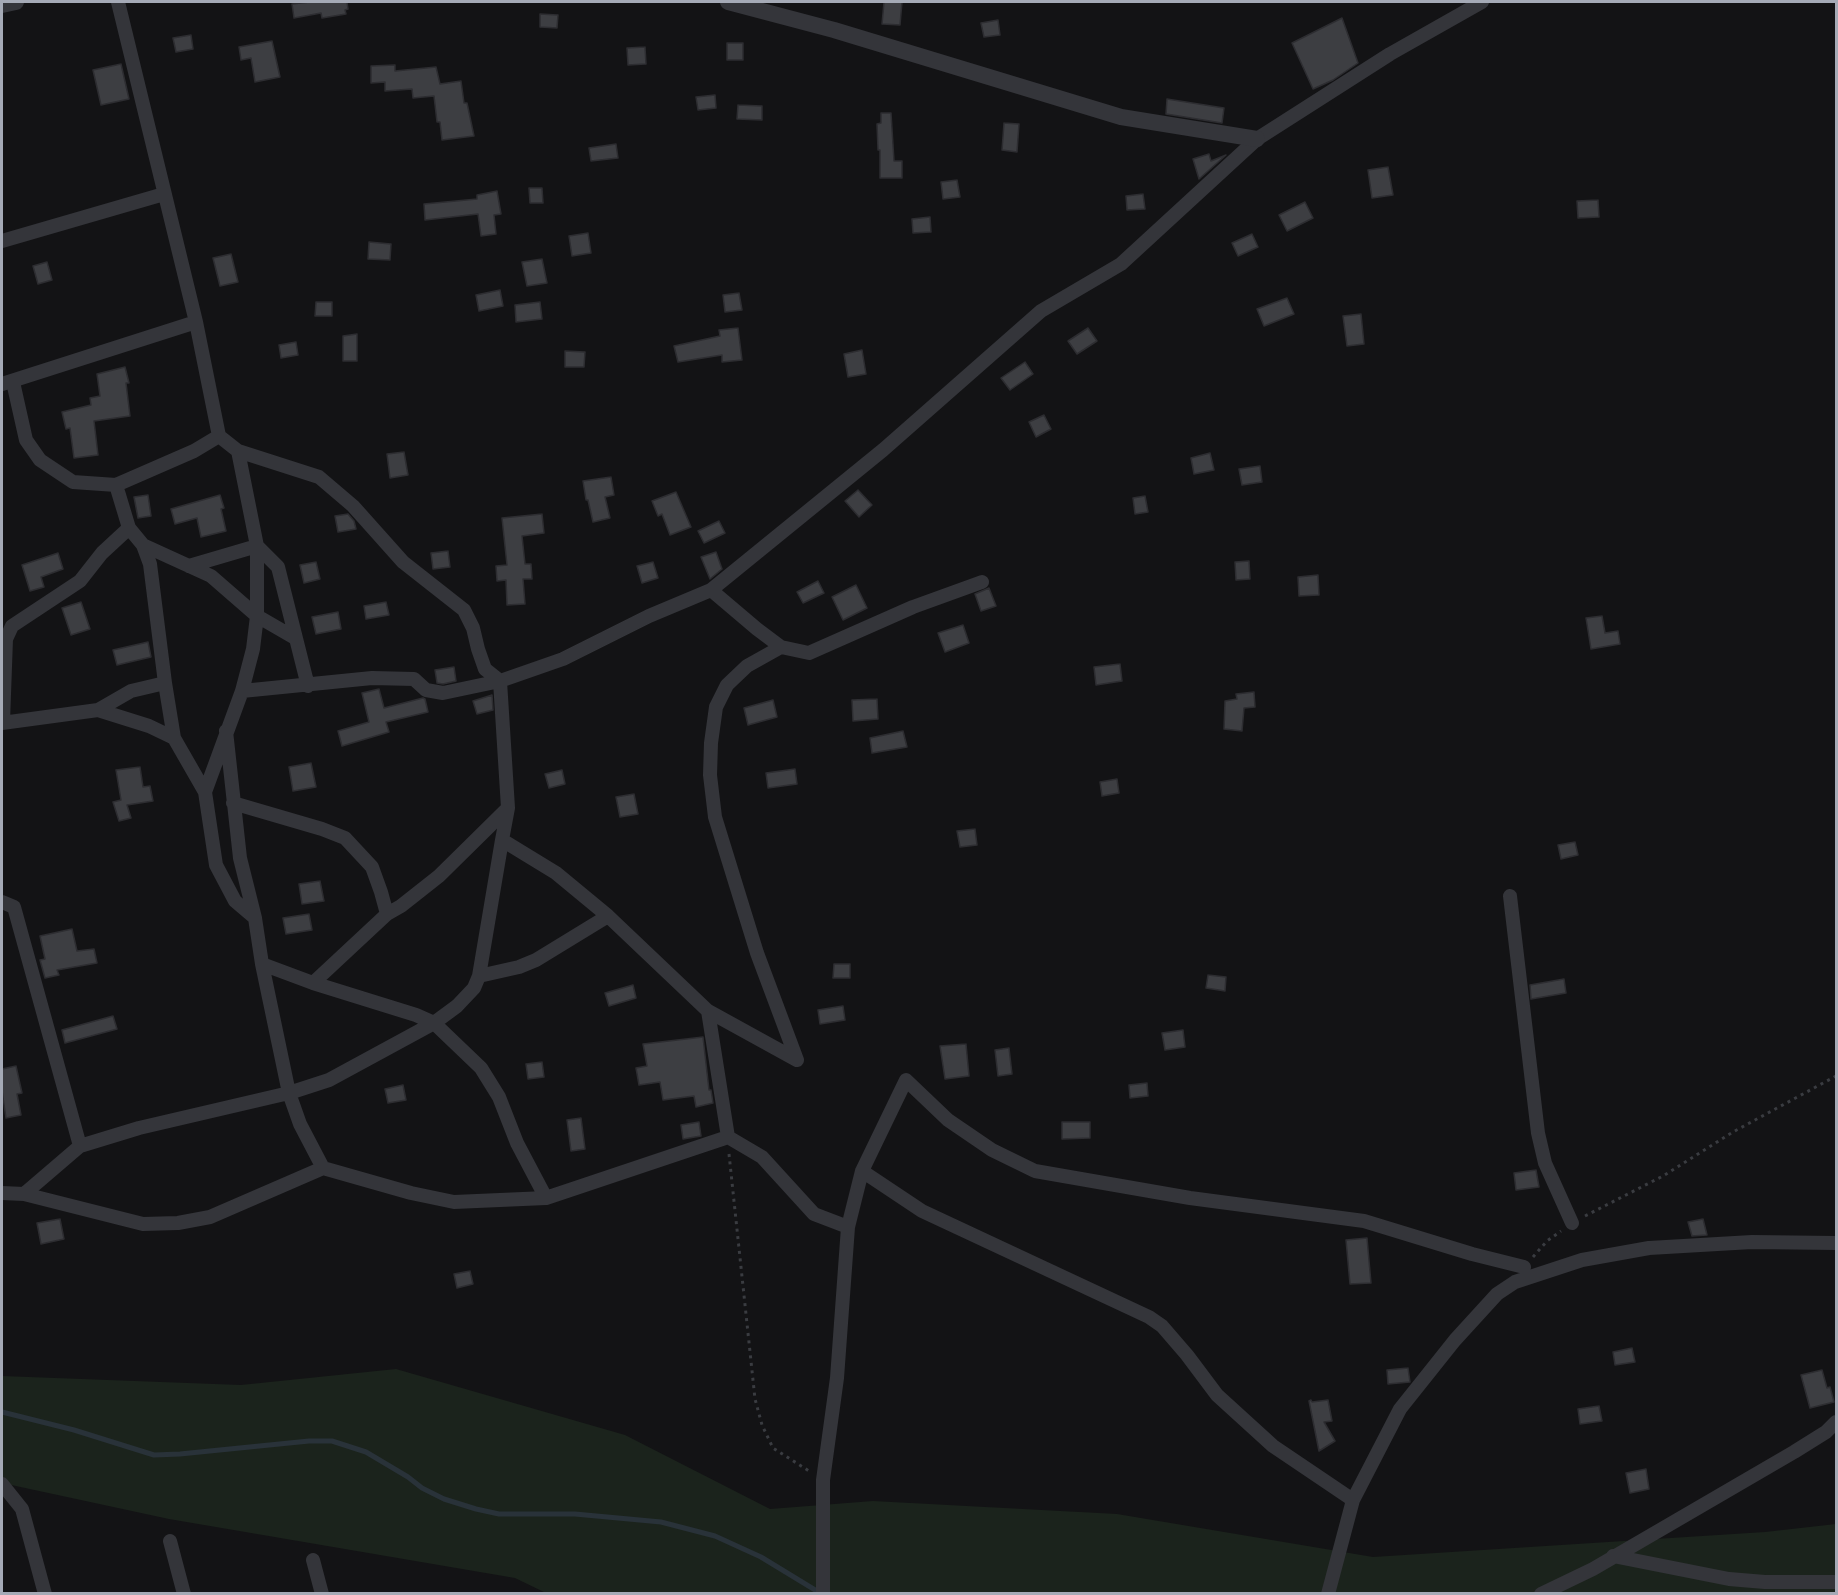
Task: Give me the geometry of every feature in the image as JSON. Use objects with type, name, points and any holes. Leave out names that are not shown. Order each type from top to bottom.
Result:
[{"type":"street","points":[[2,5],[16,2]]},
{"type":"street","points":[[24,1194],[80,1146],[139,1128],[289,1093],[329,1080],[434,1023],[457,1006],[474,988],[479,976],[508,808],[500,681],[485,669],[473,628],[464,610],[403,561],[353,506],[319,477],[238,451],[219,436],[196,322],[118,2]]},
{"type":"street","points":[[728,2],[834,30],[1121,117],[1257,139]]},
{"type":"street","points":[[242,692],[372,678],[414,679],[426,690],[443,693],[500,681],[564,659],[649,616],[711,590],[883,450],[1041,311],[1121,264],[1257,139],[1390,54],[1482,2]]},
{"type":"street","points":[[2,241],[164,194]]},
{"type":"street","points":[[196,322],[7,383],[26,440],[40,460],[73,482],[116,485],[194,451],[219,436]]},
{"type":"street","points":[[205,792],[242,692],[253,649],[257,616],[257,546],[238,451]]},
{"type":"street","points":[[116,485],[129,528],[143,545],[150,564],[174,738],[205,792],[216,865],[235,901],[255,918]]},
{"type":"street","points":[[129,528],[102,553],[80,580],[12,626],[6,639],[2,723],[98,710],[130,691],[165,683]]},
{"type":"street","points":[[143,545],[211,576],[257,616],[296,638]]},
{"type":"street","points":[[189,566],[257,546]]},
{"type":"street","points":[[257,546],[278,567],[308,686]]},
{"type":"street","points":[[711,590],[781,647],[809,653],[913,607],[982,582]]},
{"type":"street","points":[[502,840],[556,873],[608,916],[708,1011],[796,1060],[757,953],[715,817],[710,776],[711,743],[716,706],[727,685],[747,666],[781,647]]},
{"type":"street","points":[[98,710],[149,726],[174,738]]},
{"type":"street","points":[[226,731],[240,858],[255,918],[262,964],[289,1093],[300,1124],[323,1168]]},
{"type":"street","points":[[233,803],[345,838],[372,867],[380,886],[387,914]]},
{"type":"street","points":[[313,983],[387,914],[401,906],[439,876],[508,808]]},
{"type":"street","points":[[1509,896],[1538,1133],[1545,1163],[1572,1223]]},
{"type":"street","points":[[2,902],[14,907],[80,1146]]},
{"type":"street","points":[[479,976],[511,969],[536,960],[608,916]]},
{"type":"street","points":[[262,964],[434,1023],[481,1068],[499,1097],[517,1143],[546,1198]]},
{"type":"street","points":[[708,1011],[728,1137]]},
{"type":"street","points":[[823,1593],[822,1480],[837,1378],[848,1227],[862,1171],[906,1080],[948,1120],[992,1150],[1035,1171],[1190,1198],[1364,1221],[1472,1254],[1524,1267]]},
{"type":"street","points":[[2,1193],[24,1194],[144,1224],[178,1223],[210,1217],[323,1168],[454,1203],[546,1198],[728,1137],[762,1157],[814,1214],[848,1227]]},
{"type":"street","points":[[862,1171],[922,1211],[1149,1317],[1162,1326],[1217,1395],[1273,1446],[1353,1500]]},
{"type":"street","points":[[1328,1593],[1353,1500],[1400,1409],[1497,1294],[1515,1282],[1582,1260],[1649,1248],[1752,1242],[1836,1243]]},
{"type":"street","points":[[1541,1593],[1593,1569],[1794,1452],[1826,1432],[1836,1422]]},
{"type":"street","points":[[2,1484],[22,1509],[45,1593]]},
{"type":"street","points":[[170,1541],[184,1593]]},
{"type":"street","points":[[1613,1556],[1729,1579],[1765,1582],[1836,1582]]},
{"type":"street","points":[[313,1560],[322,1593]]},
{"type":"path","points":[[1524,1267],[1547,1241],[1572,1223],[1663,1176],[1733,1132],[1836,1076]]},
{"type":"path","points":[[728,1137],[755,1400],[762,1425],[773,1448],[822,1480]]},
{"type":"shaded area","points":[[396,1369],[625,1435],[770,1509],[873,1501],[1117,1514],[1373,1557],[1765,1532],[1836,1524],[1836,1593],[546,1593],[515,1578],[169,1519],[2,1483],[2,1376],[241,1385]]},
{"type":"building","points":[[347,2],[348,9],[345,10],[346,14],[322,18],[321,13],[294,18],[292,4]]},
{"type":"building","points":[[884,2],[902,2],[900,25],[882,24]]},
{"type":"building","points":[[540,14],[558,15],[557,28],[540,27]]},
{"type":"building","points":[[1342,18],[1358,63],[1333,80],[1313,89],[1292,43]]},
{"type":"building","points":[[998,20],[1000,35],[984,37],[981,23]]},
{"type":"building","points":[[191,35],[193,49],[176,52],[173,38]]},
{"type":"building","points":[[272,41],[280,77],[255,82],[251,58],[241,60],[239,47]]},
{"type":"building","points":[[727,43],[743,43],[743,60],[727,60]]},
{"type":"building","points":[[645,47],[646,64],[628,65],[627,48]]},
{"type":"building","points":[[121,64],[129,99],[101,105],[93,70]]},
{"type":"building","points":[[395,65],[395,71],[436,67],[440,84],[461,81],[464,103],[467,103],[474,136],[442,140],[434,96],[413,98],[412,89],[385,91],[385,82],[371,83],[371,66]]},
{"type":"building","points":[[715,95],[716,108],[698,110],[696,97]]},
{"type":"building","points":[[1167,99],[1224,108],[1222,123],[1166,114]]},
{"type":"building","points":[[738,105],[762,106],[762,120],[737,119]]},
{"type":"building","points":[[881,113],[891,113],[894,161],[902,161],[902,178],[880,178],[877,124],[881,123]]},
{"type":"building","points":[[1004,123],[1019,124],[1017,152],[1002,150]]},
{"type":"building","points":[[616,144],[618,158],[591,161],[589,148]]},
{"type":"building","points":[[1209,154],[1211,161],[1226,155],[1199,179],[1193,159]]},
{"type":"building","points":[[1388,167],[1393,195],[1372,198],[1368,170]]},
{"type":"building","points":[[957,180],[960,197],[943,199],[941,182]]},
{"type":"building","points":[[529,188],[542,188],[543,203],[530,203]]},
{"type":"building","points":[[497,191],[501,214],[494,215],[496,234],[481,236],[478,214],[425,220],[424,204],[477,199],[477,195]]},
{"type":"building","points":[[1143,194],[1145,209],[1127,210],[1126,196]]},
{"type":"building","points":[[1598,200],[1599,217],[1578,218],[1577,201]]},
{"type":"building","points":[[1305,202],[1313,218],[1287,231],[1279,215]]},
{"type":"building","points":[[930,217],[931,232],[913,233],[912,219]]},
{"type":"building","points":[[588,233],[591,253],[572,256],[569,236]]},
{"type":"building","points":[[1252,234],[1258,247],[1238,256],[1232,243]]},
{"type":"building","points":[[369,242],[391,244],[390,260],[368,259]]},
{"type":"building","points":[[231,254],[238,282],[220,286],[213,258]]},
{"type":"building","points":[[542,259],[547,283],[527,286],[522,262]]},
{"type":"building","points":[[47,262],[52,280],[38,284],[33,266]]},
{"type":"building","points":[[500,290],[503,306],[479,311],[476,295]]},
{"type":"building","points":[[739,293],[742,310],[725,312],[723,295]]},
{"type":"building","points":[[1287,298],[1294,314],[1264,326],[1257,309]]},
{"type":"building","points":[[316,302],[332,302],[332,316],[315,316]]},
{"type":"building","points":[[540,302],[542,319],[516,322],[515,305]]},
{"type":"building","points":[[1361,314],[1364,344],[1347,346],[1343,316]]},
{"type":"building","points":[[738,328],[742,360],[722,362],[722,355],[678,362],[674,346],[720,336],[719,330]]},
{"type":"building","points":[[1088,328],[1097,341],[1077,354],[1068,341]]},
{"type":"building","points":[[357,334],[357,361],[343,361],[343,336]]},
{"type":"building","points":[[296,342],[298,355],[281,358],[279,345]]},
{"type":"building","points":[[862,350],[866,374],[848,377],[844,354]]},
{"type":"building","points":[[565,351],[585,352],[584,367],[565,367]]},
{"type":"building","points":[[1025,362],[1033,374],[1010,390],[1001,378]]},
{"type":"building","points":[[125,367],[129,383],[126,383],[130,416],[94,421],[98,455],[74,458],[70,428],[66,429],[62,412],[91,405],[90,398],[100,396],[97,374]]},
{"type":"building","points":[[1044,415],[1051,429],[1036,437],[1029,422]]},
{"type":"building","points":[[404,452],[408,475],[390,478],[387,454]]},
{"type":"building","points":[[1210,453],[1214,470],[1194,474],[1191,458]]},
{"type":"building","points":[[1260,466],[1262,482],[1242,485],[1239,469]]},
{"type":"building","points":[[611,477],[614,495],[605,497],[610,518],[593,522],[583,481]]},
{"type":"building","points":[[858,490],[872,505],[859,517],[845,501]]},
{"type":"building","points":[[676,492],[691,527],[670,535],[662,514],[658,516],[652,501]]},
{"type":"building","points":[[148,495],[151,516],[138,518],[134,497]]},
{"type":"building","points":[[220,495],[224,508],[221,509],[226,531],[201,537],[197,518],[175,524],[171,509]]},
{"type":"building","points":[[1145,496],[1148,512],[1135,514],[1133,498]]},
{"type":"building","points":[[348,514],[354,521],[356,529],[338,532],[335,516]]},
{"type":"building","points":[[542,514],[544,533],[522,536],[525,564],[531,564],[532,579],[523,579],[525,604],[507,605],[506,580],[497,581],[496,566],[507,565],[502,518]]},
{"type":"building","points":[[719,521],[725,533],[704,543],[698,531]]},
{"type":"building","points":[[448,551],[450,567],[433,569],[431,553]]},
{"type":"building","points":[[716,552],[722,569],[710,579],[701,557]]},
{"type":"building","points":[[58,553],[63,569],[41,577],[44,587],[30,591],[22,565]]},
{"type":"building","points":[[1249,561],[1250,579],[1236,580],[1235,562]]},
{"type":"building","points":[[316,562],[320,579],[304,583],[300,565]]},
{"type":"building","points":[[653,562],[658,578],[642,583],[637,566]]},
{"type":"building","points":[[1318,575],[1319,595],[1299,596],[1298,577]]},
{"type":"building","points":[[818,581],[824,593],[803,603],[797,592]]},
{"type":"building","points":[[856,585],[867,608],[843,620],[832,597]]},
{"type":"building","points":[[989,588],[996,606],[981,611],[975,594]]},
{"type":"building","points":[[81,602],[90,629],[71,635],[62,608]]},
{"type":"building","points":[[386,602],[389,615],[366,619],[364,606]]},
{"type":"building","points":[[338,612],[341,629],[316,634],[312,617]]},
{"type":"building","points":[[1602,616],[1605,633],[1618,631],[1620,644],[1591,649],[1586,618]]},
{"type":"building","points":[[963,625],[969,643],[945,652],[938,633]]},
{"type":"building","points":[[148,642],[151,657],[117,665],[113,650]]},
{"type":"building","points":[[1120,664],[1122,681],[1096,685],[1094,667]]},
{"type":"building","points":[[454,667],[456,681],[437,683],[435,670]]},
{"type":"building","points":[[379,689],[384,708],[423,698],[428,712],[386,722],[389,732],[342,746],[338,731],[369,722],[362,693]]},
{"type":"building","points":[[1254,692],[1255,707],[1244,708],[1242,731],[1224,729],[1225,701],[1237,699],[1236,694]]},
{"type":"building","points":[[492,695],[493,710],[477,714],[473,701]]},
{"type":"building","points":[[877,699],[878,719],[853,721],[852,700]]},
{"type":"building","points":[[773,700],[777,717],[748,725],[744,708]]},
{"type":"building","points":[[903,731],[907,747],[872,753],[870,738]]},
{"type":"building","points":[[311,763],[316,787],[293,791],[289,767]]},
{"type":"building","points":[[140,767],[143,787],[150,786],[153,801],[127,805],[131,818],[119,821],[113,802],[121,800],[116,770]]},
{"type":"building","points":[[795,769],[797,784],[768,788],[766,773]]},
{"type":"building","points":[[562,770],[565,784],[549,788],[545,774]]},
{"type":"building","points":[[1117,779],[1119,793],[1102,796],[1100,782]]},
{"type":"building","points":[[634,794],[638,814],[620,817],[616,797]]},
{"type":"building","points":[[975,829],[977,845],[960,847],[957,831]]},
{"type":"building","points":[[1575,842],[1578,855],[1561,859],[1558,845]]},
{"type":"building","points":[[320,881],[324,901],[302,904],[299,884]]},
{"type":"building","points":[[309,914],[312,930],[286,934],[283,918]]},
{"type":"building","points":[[72,929],[77,951],[94,949],[97,963],[57,970],[59,975],[45,978],[40,960],[45,959],[40,936]]},
{"type":"building","points":[[834,964],[850,964],[850,978],[833,978]]},
{"type":"building","points":[[1208,975],[1226,977],[1225,991],[1206,988]]},
{"type":"building","points":[[1564,979],[1566,993],[1531,999],[1530,985]]},
{"type":"building","points":[[633,985],[636,998],[609,1006],[605,993]]},
{"type":"building","points":[[843,1006],[845,1020],[820,1024],[818,1010]]},
{"type":"building","points":[[113,1016],[117,1029],[65,1043],[62,1030]]},
{"type":"building","points":[[1183,1030],[1185,1047],[1165,1050],[1162,1033]]},
{"type":"building","points":[[703,1037],[709,1090],[711,1090],[713,1103],[696,1107],[694,1096],[663,1100],[660,1082],[639,1085],[636,1068],[647,1066],[643,1044]]},
{"type":"building","points":[[966,1044],[969,1076],[945,1079],[940,1046]]},
{"type":"building","points":[[1009,1048],[1012,1074],[998,1076],[995,1050]]},
{"type":"building","points":[[542,1062],[544,1077],[528,1079],[526,1064]]},
{"type":"building","points":[[16,1066],[22,1093],[17,1094],[21,1115],[6,1118],[2,1069]]},
{"type":"building","points":[[1147,1083],[1148,1096],[1130,1098],[1129,1085]]},
{"type":"building","points":[[403,1085],[406,1100],[388,1103],[385,1089]]},
{"type":"building","points":[[581,1118],[585,1149],[571,1151],[567,1120]]},
{"type":"building","points":[[699,1122],[701,1136],[683,1139],[681,1125]]},
{"type":"building","points":[[1062,1122],[1090,1122],[1090,1138],[1062,1139]]},
{"type":"building","points":[[1536,1170],[1539,1187],[1516,1190],[1514,1173]]},
{"type":"building","points":[[60,1219],[64,1239],[41,1244],[37,1223]]},
{"type":"building","points":[[1703,1219],[1707,1235],[1692,1236],[1688,1222]]},
{"type":"building","points":[[1367,1238],[1371,1283],[1350,1284],[1346,1240]]},
{"type":"building","points":[[470,1271],[473,1284],[457,1288],[454,1274]]},
{"type":"building","points":[[1632,1348],[1635,1362],[1615,1365],[1613,1352]]},
{"type":"building","points":[[1408,1368],[1410,1382],[1388,1384],[1387,1370]]},
{"type":"building","points":[[1822,1370],[1834,1402],[1810,1408],[1801,1375]]},
{"type":"building","points":[[1328,1400],[1332,1421],[1324,1422],[1335,1441],[1319,1451],[1309,1401],[1312,1402]]},
{"type":"building","points":[[1599,1406],[1602,1421],[1580,1424],[1578,1409]]},
{"type":"building","points":[[1646,1469],[1649,1489],[1630,1493],[1626,1473]]},
{"type":"waterway","points":[[2,1412],[74,1430],[154,1455],[309,1441],[332,1441],[366,1452],[422,1488],[444,1499],[476,1509],[499,1514],[575,1514],[661,1522],[715,1536],[761,1557],[820,1593]]}]
